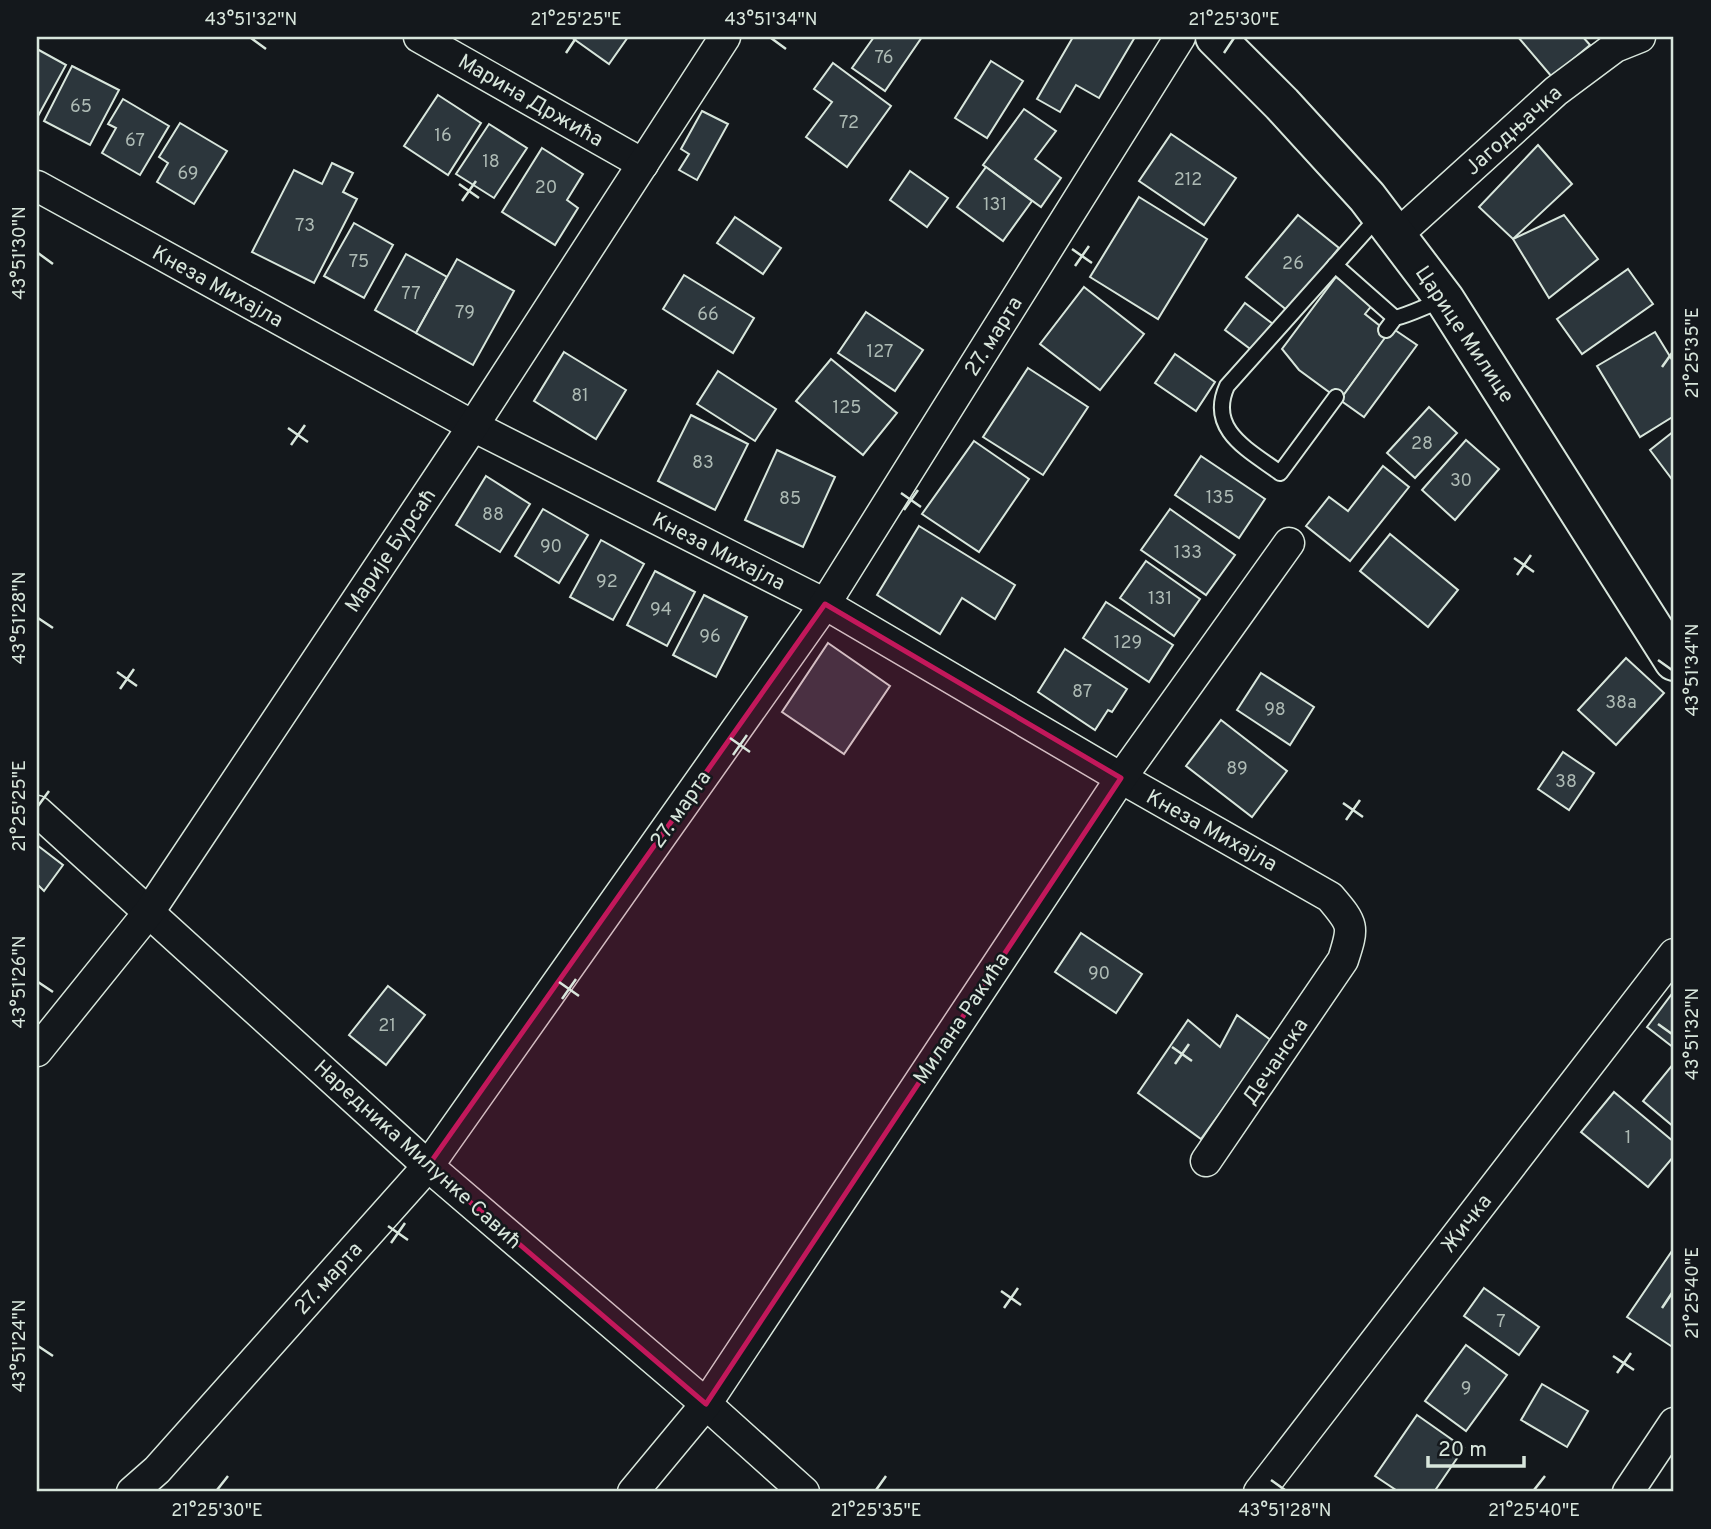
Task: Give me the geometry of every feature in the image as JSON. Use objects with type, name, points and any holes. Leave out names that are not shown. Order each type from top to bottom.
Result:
[{"type":"main road","name":"Царице Милице","points":[[1215,37],[1282,104],[1388,226],[1445,300],[1674,661]]},
{"type":"street","name":"Марина Држића","points":[[419,37],[643,164]]},
{"type":"street","name":"Марије Бурсаћ","points":[[37,1051],[149,912],[473,426],[725,37]]},
{"type":"street","name":"27. марта","points":[[132,1492],[157,1470],[428,1166],[825,604],[1180,37]]},
{"type":"street","name":"Јагодњачка","points":[[1388,226],[1556,91],[1615,47],[1640,37]]},
{"type":"street","name":"Кнеза Михајла","points":[[37,186],[473,426],[825,604],[1330,897],[1345,914],[1352,932],[1343,960]]},
{"type":"street","name":"Милана Ракића","points":[[633,1492],[706,1404],[1121,778],[1289,543]]},
{"type":"street","name":"Наредника Милунке Савић","points":[[37,811],[428,1166],[706,1404],[803,1492]]},
{"type":"street","name":"Жичка","points":[[1259,1492],[1674,954]]},
{"type":"street","name":"Дечанска","points":[[1206,1161],[1343,960]]},
{"type":"street","points":[[1628,1492],[1674,1423]]},
{"type":"lane","points":[[1336,397],[1280,473],[1237,440],[1224,422],[1221,409],[1227,386],[1335,265],[1388,226]]},
{"type":"lane","points":[[1335,265],[1390,324],[1445,300]]},
{"type":"highlighted area","points":[[825,604],[1121,778],[706,1404],[428,1166]]},
{"type":"building","points":[[571,37],[628,37],[609,64]]},
{"type":"building","points":[[874,37],[922,37],[885,91],[852,68]]},
{"type":"building","points":[[1073,37],[1135,37],[1099,98],[1076,85],[1060,112],[1037,99]]},
{"type":"building","points":[[1518,37],[1583,37],[1590,45],[1552,77]]},
{"type":"building","points":[[37,49],[66,65],[37,118]]},
{"type":"building","points":[[991,61],[1023,81],[987,138],[955,118]]},
{"type":"building","points":[[833,63],[891,106],[847,167],[806,137],[832,102],[814,89]]},
{"type":"building","points":[[72,66],[119,90],[90,145],[44,121]]},
{"type":"building","points":[[438,95],[481,123],[448,175],[404,146]]},
{"type":"building","points":[[123,99],[169,126],[140,175],[102,153],[116,128],[108,124]]},
{"type":"building","points":[[1024,109],[1056,131],[1035,159],[1061,178],[1041,207],[983,165]]},
{"type":"building","points":[[702,111],[728,124],[697,180],[679,170],[689,154],[681,149]]},
{"type":"building","points":[[180,123],[227,151],[194,204],[157,182],[168,163],[159,157]]},
{"type":"building","points":[[489,124],[527,148],[494,198],[456,174]]},
{"type":"building","points":[[1171,134],[1236,178],[1204,225],[1139,181]]},
{"type":"building","points":[[1538,145],[1572,184],[1513,239],[1479,207]]},
{"type":"building","points":[[542,148],[583,174],[567,200],[578,208],[555,245],[502,212]]},
{"type":"building","points":[[332,163],[353,173],[343,192],[357,199],[314,283],[252,252],[294,170],[322,184]]},
{"type":"building","points":[[986,167],[1032,201],[1003,241],[957,207]]},
{"type":"building","points":[[910,171],[948,198],[927,227],[890,200]]},
{"type":"building","points":[[1139,197],[1207,239],[1158,319],[1090,277]]},
{"type":"building","points":[[1298,215],[1339,248],[1288,311],[1246,277]]},
{"type":"building","points":[[1564,215],[1598,259],[1549,298],[1513,239]]},
{"type":"building","points":[[735,217],[781,248],[763,274],[717,243]]},
{"type":"building","points":[[354,223],[393,245],[364,298],[324,276]]},
{"type":"building","points":[[406,254],[447,277],[416,333],[375,310]]},
{"type":"building","points":[[457,259],[514,291],[473,365],[416,333]]},
{"type":"building","points":[[1628,269],[1653,304],[1582,354],[1557,319]]},
{"type":"building","points":[[684,275],[754,318],[733,353],[663,309]]},
{"type":"building","points":[[1336,277],[1373,304],[1365,314],[1389,333],[1340,400],[1299,370],[1282,349]]},
{"type":"building","points":[[1084,287],[1144,334],[1100,390],[1040,344]]},
{"type":"building","points":[[1245,303],[1273,324],[1253,351],[1225,330]]},
{"type":"building","points":[[866,312],[923,350],[895,391],[838,353]]},
{"type":"building","points":[[1392,328],[1417,345],[1364,417],[1340,400]]},
{"type":"building","points":[[1655,332],[1674,363],[1674,416],[1640,437],[1597,366]]},
{"type":"building","points":[[564,352],[626,390],[596,439],[534,401]]},
{"type":"building","points":[[1175,354],[1215,382],[1196,411],[1155,383]]},
{"type":"building","points":[[831,359],[897,413],[863,455],[796,401]]},
{"type":"building","points":[[1028,368],[1088,407],[1043,475],[983,437]]},
{"type":"building","points":[[718,371],[776,409],[755,441],[697,404]]},
{"type":"building","points":[[1429,407],[1457,433],[1415,478],[1387,453]]},
{"type":"building","points":[[691,415],[748,444],[715,510],[658,481]]},
{"type":"building","points":[[1674,431],[1674,482],[1650,450]]},
{"type":"building","points":[[1466,440],[1499,469],[1455,520],[1422,490]]},
{"type":"building","points":[[974,441],[1029,479],[979,552],[922,514]]},
{"type":"building","points":[[777,450],[835,477],[803,547],[745,520]]},
{"type":"building","points":[[1201,456],[1265,499],[1239,538],[1175,495]]},
{"type":"building","points":[[1383,466],[1409,487],[1350,561],[1306,526],[1329,497],[1348,511]]},
{"type":"building","points":[[486,476],[530,504],[500,552],[456,525]]},
{"type":"building","points":[[543,509],[588,535],[559,583],[515,556]]},
{"type":"building","points":[[1170,509],[1235,555],[1206,595],[1141,550]]},
{"type":"building","points":[[919,526],[1015,585],[995,619],[962,598],[940,634],[877,595]]},
{"type":"building","points":[[1390,534],[1458,590],[1428,627],[1360,571]]},
{"type":"building","points":[[601,540],[644,564],[613,620],[570,597]]},
{"type":"building","points":[[1146,561],[1200,599],[1174,636],[1120,598]]},
{"type":"building","points":[[655,571],[695,592],[667,646],[627,625]]},
{"type":"building","points":[[704,595],[747,617],[716,677],[673,655]]},
{"type":"building","points":[[1106,602],[1173,645],[1149,682],[1083,638]]},
{"type":"building","points":[[828,643],[890,686],[844,754],[782,712]]},
{"type":"building","points":[[1065,649],[1127,689],[1112,712],[1108,710],[1095,730],[1038,692]]},
{"type":"building","points":[[1626,658],[1664,693],[1616,745],[1578,710]]},
{"type":"building","points":[[1261,673],[1314,707],[1290,745],[1237,710]]},
{"type":"building","points":[[1221,720],[1287,771],[1252,817],[1186,766]]},
{"type":"building","points":[[1563,752],[1594,773],[1569,810],[1538,789]]},
{"type":"building","points":[[37,845],[63,865],[44,891],[37,884]]},
{"type":"building","points":[[1081,933],[1142,974],[1116,1013],[1055,972]]},
{"type":"building","points":[[388,986],[425,1015],[386,1065],[349,1035]]},
{"type":"building","points":[[1674,991],[1674,1048],[1647,1027]]},
{"type":"building","points":[[1237,1015],[1272,1041],[1201,1139],[1138,1093],[1188,1020],[1220,1047]]},
{"type":"building","points":[[1674,1063],[1674,1127],[1643,1101]]},
{"type":"building","points":[[1614,1092],[1674,1142],[1674,1156],[1648,1187],[1581,1132]]},
{"type":"building","points":[[1674,1248],[1674,1348],[1627,1317]]},
{"type":"building","points":[[1484,1288],[1539,1327],[1519,1355],[1464,1316]]},
{"type":"building","points":[[1466,1345],[1507,1375],[1466,1431],[1425,1401]]},
{"type":"building","points":[[1542,1384],[1588,1411],[1567,1447],[1521,1420]]},
{"type":"building","points":[[1417,1415],[1464,1448],[1434,1492],[1399,1492],[1375,1476]]}]
